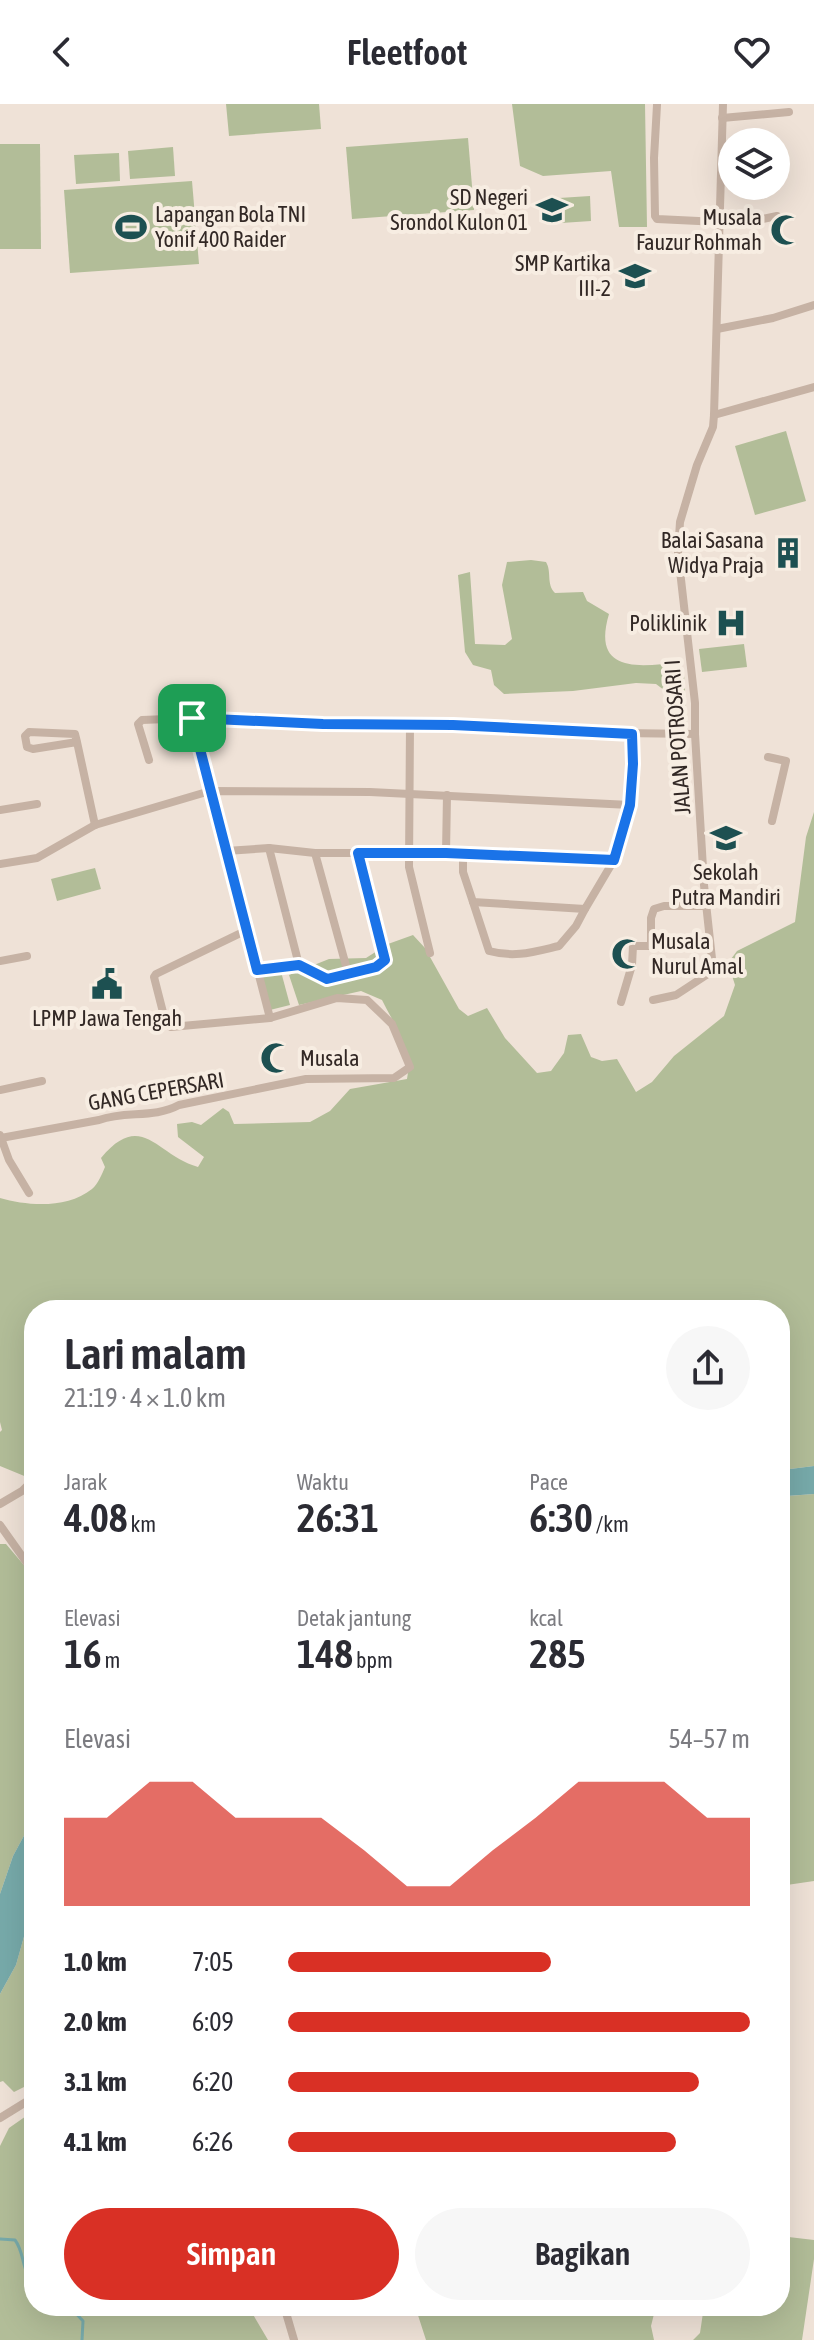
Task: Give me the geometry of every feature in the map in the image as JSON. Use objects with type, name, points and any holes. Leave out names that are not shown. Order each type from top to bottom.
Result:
[{"type":"street","name":"JALAN POTROSARI I","points":[[653,1000],[676,995],[711,972],[713,962],[705,906],[695,703],[678,537],[697,465],[713,427],[723,104]]},
{"type":"street","points":[[657,105],[654,158],[657,219],[758,220],[777,216]]},
{"type":"street","points":[[722,118],[789,112]]},
{"type":"street","points":[[717,329],[773,318],[814,305]]},
{"type":"street","points":[[714,415],[814,387]]},
{"type":"street","points":[[149,760],[139,721],[192,718],[695,734]]},
{"type":"street","points":[[192,718],[270,1018],[171,1027],[164,1020],[154,977],[156,974],[245,931]]},
{"type":"street","points":[[410,725],[408,852],[412,885],[430,953]]},
{"type":"street","points":[[77,742],[33,749],[27,747],[25,736],[29,732],[73,732],[77,742],[95,825]]},
{"type":"street","points":[[463,854],[463,872],[489,951],[520,955],[559,946],[576,926],[614,860],[630,805],[632,734]]},
{"type":"street","points":[[768,757],[786,761],[772,821]]},
{"type":"street","points":[[0,864],[46,855],[95,825],[210,791],[409,793],[630,805]]},
{"type":"street","points":[[446,853],[447,795]]},
{"type":"street","points":[[0,810],[37,804]]},
{"type":"street","points":[[226,851],[269,848],[315,853],[408,852],[614,860]]},
{"type":"street","points":[[269,848],[299,965]]},
{"type":"street","points":[[315,853],[348,973]]},
{"type":"street","points":[[257,970],[299,965],[327,979],[376,967],[385,960],[358,853]]},
{"type":"street","points":[[473,902],[585,909]]},
{"type":"street","points":[[621,1002],[632,965],[633,946],[651,946],[654,909],[664,906],[705,906]]},
{"type":"street","points":[[0,961],[27,956]]},
{"type":"street","name":"GANG CEPERSARI","points":[[0,1136],[99,1120],[111,1115],[166,1112],[179,1105],[306,1079],[394,1078],[410,1067],[392,1024],[369,1000],[337,998],[270,1018]]},
{"type":"street","points":[[0,1090],[42,1081]]},
{"type":"street","points":[[0,1136],[4,1161],[29,1193]]},
{"type":"street","points":[[0,1504],[24,1489]]},
{"type":"street","points":[[0,1525],[24,1559]]},
{"type":"street","points":[[0,2118],[24,2103]]},
{"type":"street","points":[[287,2316],[294,2340]]},
{"type":"green space","points":[[226,104],[319,104],[321,129],[229,136]]},
{"type":"green space","points":[[512,104],[645,104],[647,227],[619,227],[611,171],[543,176],[520,166]]},
{"type":"green space","points":[[468,138],[474,210],[352,219],[346,147]]},
{"type":"green space","points":[[0,144],[40,144],[41,249],[0,249]]},
{"type":"green space","points":[[173,147],[175,176],[130,179],[128,151]]},
{"type":"green space","points":[[119,153],[120,181],[76,184],[74,155]]},
{"type":"green space","name":"Lapangan Bola TNI Yonif 400 Raider","points":[[192,181],[199,264],[70,273],[64,190]]},
{"type":"green space","points":[[590,196],[591,221],[561,223],[559,198]]},
{"type":"green space","points":[[786,431],[806,501],[755,515],[735,446]]},
{"type":"green space","points":[[507,562],[546,562],[555,593],[583,592],[587,601],[609,614],[605,633],[607,648],[613,657],[635,665],[679,662],[684,674],[687,726],[678,729],[667,727],[664,690],[656,684],[504,694],[494,685],[491,670],[473,665],[465,652],[458,575],[470,572],[475,644],[505,645],[512,639],[502,585]]},
{"type":"green space","points":[[744,644],[747,667],[702,672],[699,649]]},
{"type":"green space","points":[[814,812],[814,1466],[790,1469],[790,1300],[24,1300],[24,1476],[0,1466],[0,1198],[47,1204],[82,1195],[100,1179],[105,1167],[101,1158],[115,1144],[128,1137],[139,1136],[150,1140],[198,1167],[204,1157],[178,1137],[177,1124],[192,1122],[201,1125],[223,1108],[229,1112],[234,1124],[310,1122],[330,1111],[350,1089],[407,1079],[405,1048],[382,1000],[361,991],[299,1005],[289,975],[329,959],[366,958],[388,944],[413,935],[425,948],[459,1009],[468,1016],[487,1008],[505,1038],[537,1073],[551,1071],[564,1053],[568,1035],[581,1034],[591,1057],[602,1061],[617,1059],[636,1092],[652,1082],[674,1056],[724,1016],[735,985],[728,963],[737,951],[795,922],[806,837]]},
{"type":"green space","points":[[95,868],[101,889],[57,901],[51,879]]},
{"type":"green space","points":[[280,968],[290,1005],[270,1010],[260,973]]},
{"type":"green space","points":[[814,1494],[814,1881],[790,1885],[790,1496]]},
{"type":"green space","points":[[0,1544],[6,1544],[24,1565],[24,1836],[13,1856],[0,1894]]},
{"type":"green space","points":[[24,1937],[24,2087],[14,2092],[3,2081],[0,2082],[0,1994],[16,1965]]},
{"type":"green space","points":[[24,2118],[24,2316],[254,2316],[268,2340],[0,2340],[0,2146],[9,2128]]},
{"type":"green space","points":[[790,2237],[814,2240],[802,2340],[693,2340],[700,2333],[703,2316],[790,2316]]},
{"type":"green space","points":[[418,2316],[654,2316],[651,2326],[654,2340],[426,2340]]},
{"type":"water","points":[[814,1466],[814,1494],[790,1496],[790,1469]]},
{"type":"water","points":[[24,1836],[24,1937],[16,1965],[0,1994],[0,1894],[13,1856]]},
{"type":"waterway","points":[[0,2239],[15,2240],[24,2264]]},
{"type":"waterway","points":[[78,2316],[83,2321],[82,2340]]},
{"type":"place","name":"SD Negeri Srondol Kulon 01","points":[[552,210]]},
{"type":"place","name":"Lapangan Bola TNI Yonif 400 Raider","points":[[131,227]]},
{"type":"place","name":"Musala Fauzur Rohmah","points":[[786,230]]},
{"type":"place","name":"SMP Kartika III-2","points":[[635,276]]},
{"type":"place","name":"Balai Sasana Widya Praja","points":[[788,553]]},
{"type":"place","name":"Poliklinik","points":[[731,623]]},
{"type":"place","name":"Sekolah Putra Mandiri","points":[[726,838]]},
{"type":"place","name":"Musala Nurul Amal","points":[[627,954]]},
{"type":"place","name":"LPMP Jawa Tengah","points":[[107,984]]},
{"type":"place","name":"Musala","points":[[276,1058]]},
{"type":"route","points":[[192,718],[323,724],[453,725],[632,734],[630,805],[614,860],[446,853],[358,853],[385,960],[376,967],[327,979],[299,965],[257,970],[192,718]]}]
